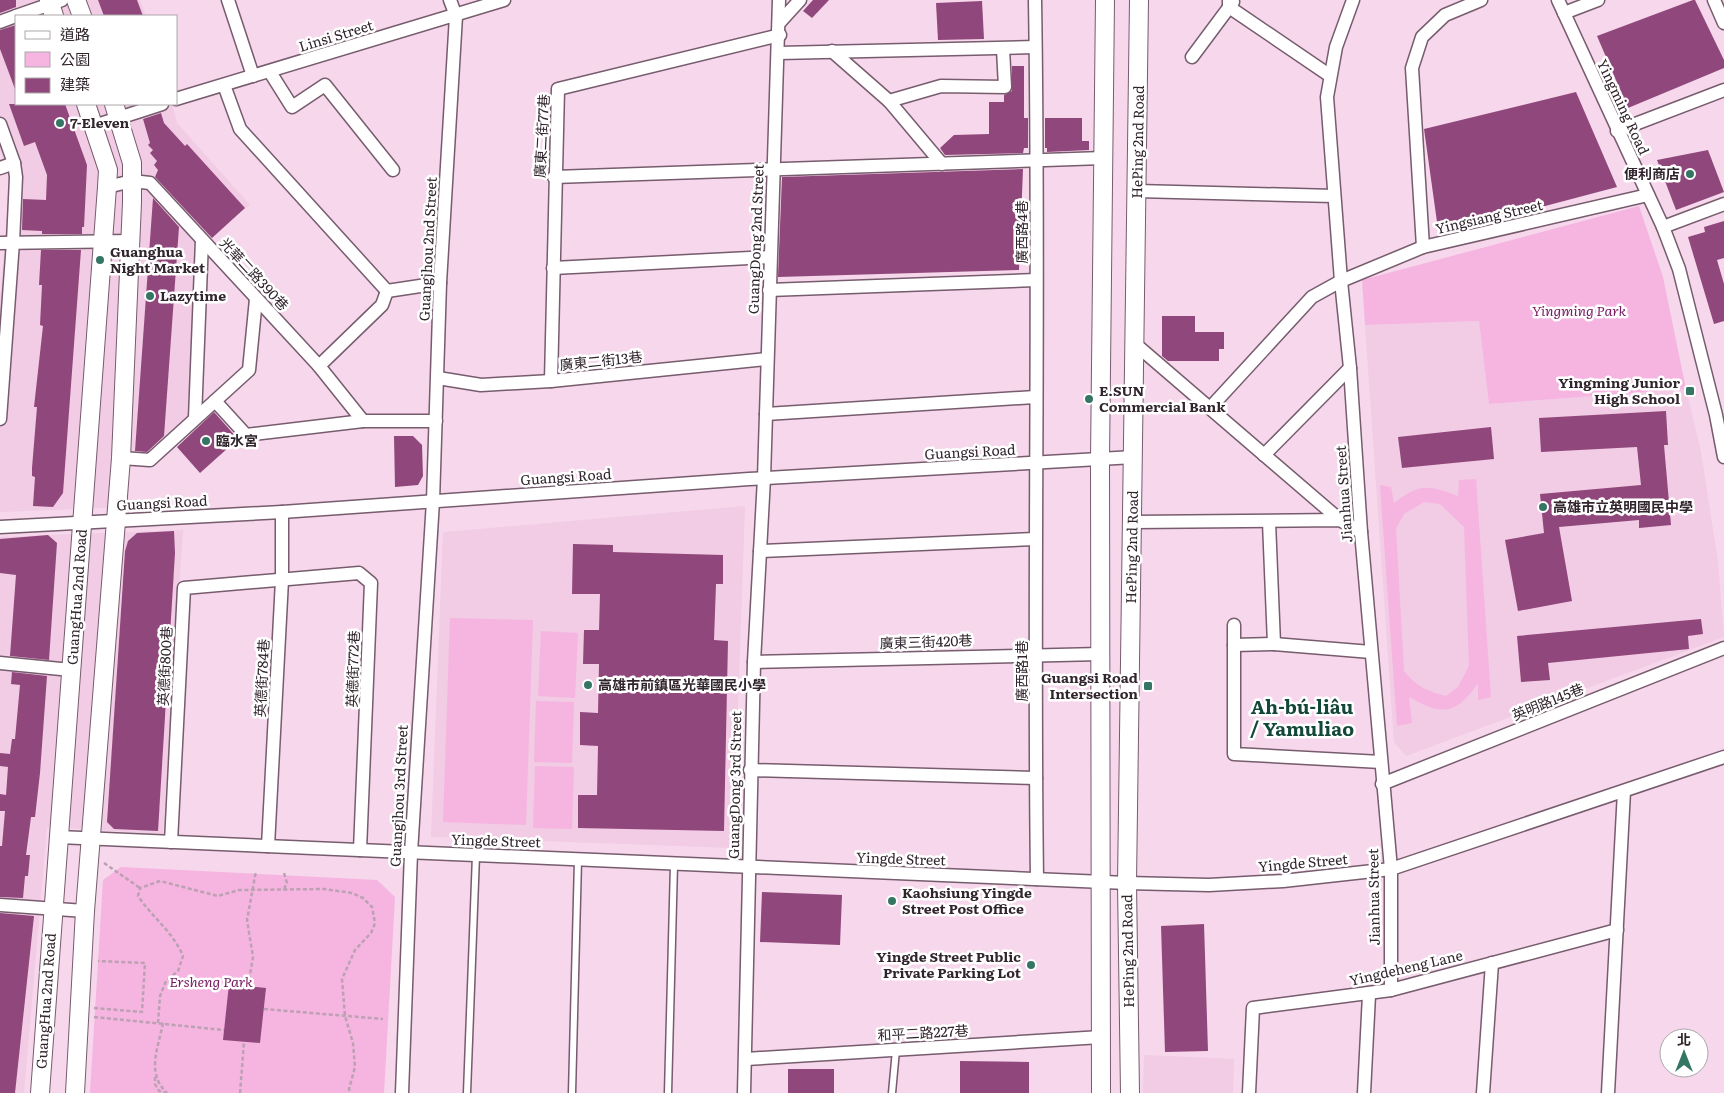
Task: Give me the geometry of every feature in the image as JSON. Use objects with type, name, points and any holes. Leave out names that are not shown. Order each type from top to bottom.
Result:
[{"type":"street","points":[[76,0],[82,15]]},
{"type":"street","points":[[228,0],[253,76]]},
{"type":"street","name":"Guangjhou 2nd Street","points":[[433,501],[440,284],[456,16],[450,0]]},
{"type":"street","name":"Linsi Street","points":[[178,99],[504,0]]},
{"type":"street","name":"GuangDong 2nd Street","points":[[764,478],[780,0]]},
{"type":"street","points":[[780,28],[800,0]]},
{"type":"street","name":"廣西路4巷","points":[[1034,0],[1037,160],[1035,464]]},
{"type":"street","name":"HePing 2nd Road","points":[[1101,1093],[1100,460],[1105,0]]},
{"type":"street","name":"HePing 2nd Road","points":[[1130,1093],[1127,883],[1140,0]]},
{"type":"street","name":"Jianhua Street","points":[[1353,0],[1336,46],[1329,75],[1327,97],[1380,762],[1391,869],[1391,990]]},
{"type":"street","points":[[1423,247],[1412,68],[1422,37],[1446,15],[1481,0]]},
{"type":"street","name":"Yingming Road","points":[[1558,0],[1663,227],[1679,269],[1716,415],[1724,457]]},
{"type":"street","points":[[1564,13],[1598,0]]},
{"type":"street","points":[[1714,0],[1724,23]]},
{"type":"street","points":[[1192,57],[1231,2],[1329,75]]},
{"type":"street","points":[[19,15],[54,5]]},
{"type":"street","points":[[0,22],[15,16]]},
{"type":"street","name":"廣東二街77巷","points":[[551,381],[554,177],[558,89],[780,28]]},
{"type":"street","points":[[779,53],[1035,47]]},
{"type":"street","points":[[889,101],[941,86],[1005,87],[1003,48]]},
{"type":"street","points":[[832,51],[889,101],[942,164]]},
{"type":"street","points":[[270,72],[292,107],[325,85],[393,170]]},
{"type":"street","points":[[224,85],[240,129],[388,290]]},
{"type":"street","points":[[1617,131],[1724,90]]},
{"type":"street","name":"GuangHua 2nd Road","points":[[40,1093],[52,909],[108,187],[108,170],[86,105]]},
{"type":"street","points":[[94,126],[116,110],[154,105]]},
{"type":"street","points":[[75,1093],[85,911],[121,458],[132,163],[116,110]]},
{"type":"street","points":[[0,124],[14,163],[13,242],[4,320],[0,419]]},
{"type":"street","points":[[554,177],[1103,158]]},
{"type":"street","points":[[0,168],[14,163]]},
{"type":"street","points":[[108,187],[132,181]]},
{"type":"street","name":"光華二路390巷","points":[[132,181],[150,183],[319,366],[363,420]]},
{"type":"street","points":[[1137,191],[1334,196]]},
{"type":"street","name":"Yingsiang Street","points":[[1210,408],[1312,297],[1341,281],[1423,247],[1648,195]]},
{"type":"street","points":[[1663,227],[1724,204]]},
{"type":"street","points":[[195,418],[202,240]]},
{"type":"street","points":[[0,243],[130,241]]},
{"type":"street","points":[[553,268],[770,257]]},
{"type":"street","points":[[769,290],[1036,280]]},
{"type":"street","points":[[388,290],[440,284]]},
{"type":"street","points":[[319,366],[382,305],[388,290]]},
{"type":"street","points":[[121,458],[150,460],[249,370],[256,299]]},
{"type":"street","points":[[1134,343],[1340,520],[1361,532]]},
{"type":"street","name":"廣東二街13巷","points":[[438,378],[481,385],[551,381],[767,359]]},
{"type":"street","points":[[1264,455],[1350,368]]},
{"type":"street","points":[[766,414],[1035,398]]},
{"type":"street","points":[[215,401],[246,435],[363,420],[436,421]]},
{"type":"street","name":"Guangsi Road","points":[[0,527],[282,512],[764,478],[1134,457]]},
{"type":"street","name":"廣西路1巷","points":[[1035,464],[1037,879]]},
{"type":"street","name":"GuangDong 3rd Street","points":[[744,1093],[750,770],[764,478]]},
{"type":"street","name":"Guangjhou 3rd Street","points":[[402,1093],[411,853],[433,501]]},
{"type":"street","name":"英德街784巷","points":[[268,846],[282,580],[282,512]]},
{"type":"street","points":[[1132,522],[1340,520]]},
{"type":"street","points":[[1270,522],[1274,644]]},
{"type":"street","points":[[760,551],[1035,539]]},
{"type":"street","name":"英德街772巷","points":[[282,580],[358,573],[371,583],[360,850]]},
{"type":"street","name":"英德街800巷","points":[[171,842],[184,588],[282,580]]},
{"type":"street","points":[[1234,625],[1234,754],[1380,762]]},
{"type":"street","points":[[1234,645],[1274,644],[1371,652]]},
{"type":"street","name":"英明路145巷","points":[[1382,784],[1724,648]]},
{"type":"street","name":"廣東三街420巷","points":[[754,662],[1100,654]]},
{"type":"street","points":[[0,663],[71,670]]},
{"type":"street","name":"Yingde Street","points":[[58,837],[1101,882],[1209,885],[1283,881],[1391,869],[1724,757]]},
{"type":"street","points":[[750,770],[1036,778]]},
{"type":"street","points":[[1608,1093],[1624,791]]},
{"type":"street","points":[[0,905],[85,911]]},
{"type":"street","name":"Yingdeheng Lane","points":[[1250,1093],[1253,1008],[1391,990],[1617,930]]},
{"type":"street","points":[[1483,1093],[1492,963]]},
{"type":"street","points":[[1364,1093],[1369,994]]},
{"type":"street","name":"和平二路227巷","points":[[746,1059],[1101,1037]]},
{"type":"lane","points":[[467,1093],[476,855]]},
{"type":"lane","points":[[572,1093],[578,860]]},
{"type":"lane","points":[[668,1093],[674,864]]},
{"type":"lane","points":[[892,1093],[896,1050]]},
{"type":"path","points":[[102,862],[140,888]]},
{"type":"path","points":[[248,986],[253,957],[247,920],[256,871]]},
{"type":"path","points":[[284,873],[288,883],[284,889]]},
{"type":"path","points":[[140,888],[160,881],[218,896],[240,890],[284,889],[300,891],[324,889],[352,893],[363,898],[372,907],[375,923],[371,933],[356,950],[342,979],[345,1016],[353,1043],[354,1067],[349,1089],[350,1093]]},
{"type":"path","points":[[140,888],[138,896],[148,911],[158,918],[177,943],[183,956],[178,971],[166,981],[160,996],[158,1023]]},
{"type":"path","points":[[93,1008],[142,1012],[145,963],[96,961]]},
{"type":"path","points":[[264,1009],[383,1019]]},
{"type":"path","points":[[93,1017],[224,1030]]},
{"type":"path","points":[[162,1023],[155,1076],[158,1085],[167,1093]]},
{"type":"path","points":[[240,1093],[244,1042]]},
{"type":"shaded area","name":"Guanghua Night Market","points":[[0,0],[140,0],[146,15],[15,15],[15,105],[172,105],[177,123],[250,205],[197,244],[192,418],[149,457],[131,454],[128,507],[0,512],[0,299],[10,179],[0,151]]},
{"type":"shaded area","name":"高雄市立英明國民中學","points":[[1479,321],[1489,404],[1686,389],[1701,452],[1718,562],[1724,637],[1406,756],[1394,742],[1365,325]]},
{"type":"shaded area","name":"高雄市前鎮區光華國民小學","points":[[745,506],[733,848],[431,837],[443,532]]},
{"type":"shaded area","points":[[183,530],[163,834],[47,827],[24,1093],[0,1093],[0,537]]},
{"type":"shaded area","points":[[1144,1055],[1234,1059],[1233,1093],[1143,1093]]},
{"type":"green space","name":"Yingming Park","points":[[1639,206],[1663,277],[1686,389],[1489,404],[1479,321],[1365,325],[1362,280]]},
{"type":"green space","points":[[1476,479],[1491,697],[1478,700],[1478,683],[1463,701],[1455,707],[1448,709],[1431,707],[1409,697],[1412,723],[1397,726],[1380,485],[1391,487],[1394,503],[1411,492],[1424,488],[1431,488],[1458,496],[1459,480]],"holes":[[[1424,502],[1440,504],[1464,527],[1469,666],[1458,687],[1446,696],[1423,688],[1404,671],[1396,528],[1404,514]]]},
{"type":"green space","points":[[450,618],[533,620],[526,825],[443,822]]},
{"type":"green space","points":[[541,631],[578,633],[575,698],[538,696]]},
{"type":"green space","points":[[536,701],[574,702],[572,763],[534,762]]},
{"type":"green space","points":[[535,766],[574,767],[572,829],[533,828]]},
{"type":"green space","name":"Ersheng Park","points":[[121,867],[377,880],[395,897],[384,1093],[90,1093],[103,880]]},
{"type":"building","points":[[0,0],[16,0],[16,7],[0,13]]},
{"type":"building","points":[[98,0],[137,0],[143,15],[104,15]]},
{"type":"building","points":[[813,0],[829,0],[812,18],[803,11]]},
{"type":"building","points":[[1695,0],[1724,60],[1724,68],[1628,108],[1597,36]]},
{"type":"building","points":[[982,1],[984,39],[938,40],[936,3]]},
{"type":"building","points":[[15,25],[15,89],[0,49],[0,30]]},
{"type":"building","points":[[1012,66],[1024,66],[1024,118],[1028,118],[1028,148],[1024,148],[1023,153],[945,155],[940,148],[954,135],[989,134],[989,102],[1004,102],[1004,95],[1012,91]]},
{"type":"building","points":[[1576,92],[1617,187],[1530,210],[1530,208],[1438,229],[1424,129]]},
{"type":"building","points":[[9,104],[65,105],[87,165],[82,234],[42,234],[42,231],[22,230],[23,199],[46,200],[47,175],[35,142],[24,146]]},
{"type":"building","points":[[161,113],[164,123],[185,146],[187,144],[245,208],[212,238],[155,177],[158,170],[154,165],[157,161],[150,153],[153,150],[148,145],[150,143],[143,119]]},
{"type":"building","points":[[1045,118],[1082,118],[1082,141],[1089,141],[1089,150],[1047,152],[1047,148],[1045,148]]},
{"type":"building","name":"便利商店","points":[[1708,150],[1724,192],[1676,210],[1657,160]]},
{"type":"building","points":[[1023,169],[1019,270],[778,277],[782,177]]},
{"type":"building","points":[[153,198],[179,227],[164,436],[147,452],[135,451]]},
{"type":"building","points":[[1724,221],[1724,258],[1717,260],[1724,284],[1724,321],[1714,324],[1688,237],[1705,232],[1704,227]]},
{"type":"building","points":[[41,250],[81,250],[63,493],[53,507],[33,506],[35,477],[32,476],[32,468],[37,407],[34,407],[43,326],[40,325],[42,285],[39,285]]},
{"type":"building","points":[[1162,316],[1195,316],[1195,332],[1224,332],[1224,349],[1219,349],[1219,361],[1168,361],[1162,356]]},
{"type":"building","points":[[1666,411],[1668,445],[1664,445],[1671,525],[1639,528],[1639,520],[1559,527],[1572,601],[1518,611],[1505,540],[1544,533],[1540,494],[1641,485],[1637,447],[1541,452],[1539,418]]},
{"type":"building","name":"臨水宮","points":[[214,412],[238,439],[200,473],[177,447]]},
{"type":"building","points":[[1491,427],[1494,459],[1402,468],[1398,437]]},
{"type":"building","points":[[394,436],[413,436],[422,445],[423,476],[418,485],[395,487]]},
{"type":"building","points":[[174,531],[175,553],[158,831],[114,829],[107,822],[125,551],[128,541],[137,533]]},
{"type":"building","points":[[48,535],[57,543],[49,660],[10,656],[16,575],[0,573],[0,539]]},
{"type":"building","points":[[573,544],[613,545],[613,552],[723,555],[723,584],[716,584],[714,640],[728,641],[724,831],[578,828],[578,795],[597,795],[598,746],[580,745],[580,712],[598,713],[599,664],[583,664],[584,630],[599,630],[600,594],[572,594]]},
{"type":"building","points":[[1701,619],[1703,634],[1688,636],[1689,649],[1548,663],[1550,680],[1521,682],[1517,636]]},
{"type":"building","points":[[12,672],[47,676],[40,773],[35,817],[31,817],[26,855],[30,855],[28,876],[25,876],[23,898],[0,897],[0,846],[2,846],[5,811],[0,811],[0,794],[6,795],[8,767],[0,766],[0,753],[10,754],[12,739],[15,739],[20,685],[11,684]]},
{"type":"building","points":[[762,892],[842,895],[840,945],[760,942]]},
{"type":"building","points":[[0,913],[34,916],[15,1093],[0,1093]]},
{"type":"building","points":[[1204,924],[1208,1051],[1165,1052],[1161,926]]},
{"type":"building","points":[[229,984],[266,988],[260,1043],[223,1040]]},
{"type":"building","points":[[960,1061],[1029,1062],[1029,1093],[960,1093]]},
{"type":"building","points":[[788,1069],[834,1069],[834,1093],[788,1093]]},
{"type":"place","name":"7-Eleven","points":[[60,123]]},
{"type":"place","name":"便利商店","points":[[1690,174]]},
{"type":"place","name":"Guanghua Night Market","points":[[100,260]]},
{"type":"place","name":"Lazytime","points":[[150,296]]},
{"type":"place","name":"Yingming Junior High School","points":[[1690,391]]},
{"type":"place","name":"E.SUN Commercial Bank","points":[[1089,399]]},
{"type":"place","name":"臨水宮","points":[[206,441]]},
{"type":"place","name":"高雄市立英明國民中學","points":[[1543,507]]},
{"type":"place","name":"高雄市前鎮區光華國民小學","points":[[588,685]]},
{"type":"place","name":"Guangsi Road Intersection","points":[[1148,686]]},
{"type":"place","name":"Kaohsiung Yingde Street Post Office","points":[[892,901]]},
{"type":"place","name":"Yingde Street Public Private Parking Lot","points":[[1031,965]]},
{"type":"district","name":"Ah-bú-liâu / Yamuliao","points":[[1302,718]]}]
